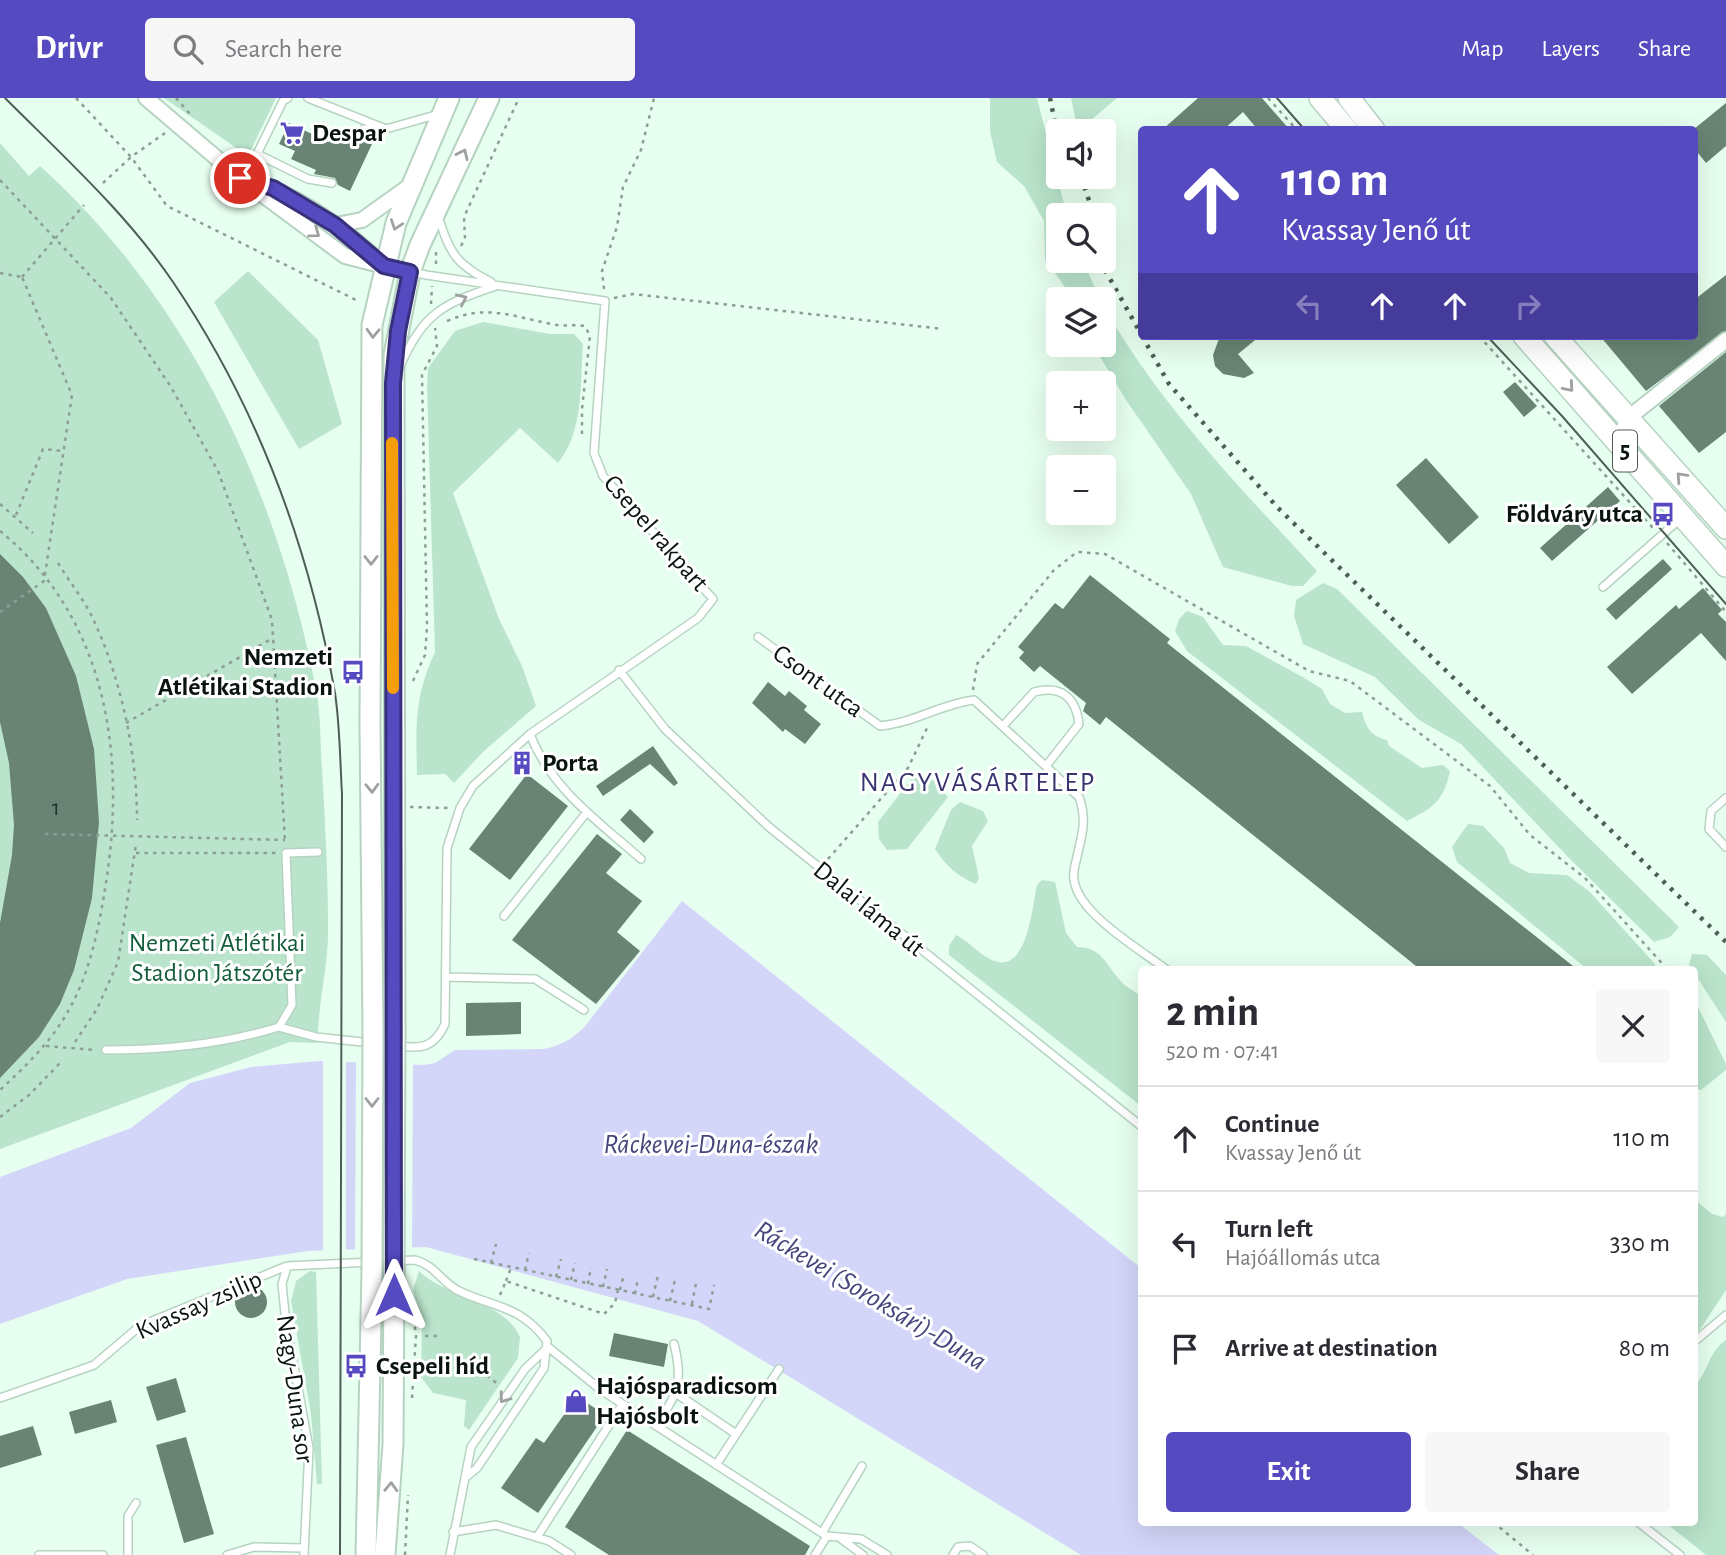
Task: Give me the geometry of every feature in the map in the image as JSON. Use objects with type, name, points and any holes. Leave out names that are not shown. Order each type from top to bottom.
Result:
[{"type":"main road","points":[[386,1555],[393,1444],[396,1033],[393,383],[398,331],[410,272],[489,98]]},
{"type":"main road","points":[[1320,98],[1339,124]]},
{"type":"main road","points":[[1349,98],[1371,126]]},
{"type":"main road","points":[[366,1555],[372,1270],[372,325],[396,223],[446,105]]},
{"type":"main road","name":"5","points":[[1528,340],[1726,566]]},
{"type":"main road","name":"5","points":[[1558,340],[1726,528]]},
{"type":"street","points":[[146,98],[240,178],[345,256],[384,266]]},
{"type":"street","points":[[240,178],[273,188],[335,225],[384,266]]},
{"type":"street","points":[[335,225],[362,220],[411,185]]},
{"type":"street","points":[[1625,451],[1622,433],[1627,419],[1726,340]]},
{"type":"lane","points":[[240,178],[257,153],[283,101],[288,98]]},
{"type":"lane","points":[[308,98],[386,128]]},
{"type":"lane","points":[[328,98],[332,107]]},
{"type":"lane","points":[[354,136],[364,129],[386,128],[446,105]]},
{"type":"lane","points":[[257,153],[308,179],[332,183]]},
{"type":"lane","points":[[437,209],[447,244],[457,261],[498,285]]},
{"type":"lane","points":[[384,266],[434,276],[605,300]]},
{"type":"lane","points":[[393,383],[416,333],[436,313],[460,298],[498,285]]},
{"type":"lane","name":"Csepel rakpart","points":[[605,300],[594,453],[603,476],[713,599],[698,618],[619,670]]},
{"type":"lane","points":[[1603,587],[1683,516]]},
{"type":"lane","name":"Csont utca","points":[[758,637],[880,726],[903,724],[934,713],[952,702],[974,700]]},
{"type":"lane","points":[[106,1050],[163,1050],[279,1027],[316,1037],[426,1047],[439,1038],[445,1024],[447,977],[447,848],[460,808],[480,778],[530,734],[619,670]]},
{"type":"lane","name":"Dalai láma út","points":[[619,670],[665,729],[819,869],[1138,1124]]},
{"type":"lane","points":[[1003,726],[1034,692],[1059,690],[1073,700],[1079,724],[1046,766]]},
{"type":"lane","points":[[974,700],[1079,797],[1086,816],[1073,874],[1076,893],[1089,910],[1162,966]]},
{"type":"lane","points":[[530,734],[538,755],[558,785],[641,859]]},
{"type":"lane","points":[[1726,798],[1711,811],[1709,829],[1726,847]]},
{"type":"lane","points":[[505,916],[587,812]]},
{"type":"lane","points":[[279,1027],[292,1005],[286,853],[318,852]]},
{"type":"lane","points":[[447,977],[535,979],[584,1010]]},
{"type":"lane","name":"Kvassay zsilip","points":[[0,1398],[94,1365],[140,1326],[287,1266],[415,1260],[434,1268],[459,1291],[496,1304],[534,1324],[548,1347],[622,1405],[825,1535]]},
{"type":"lane","name":"Nagy-Duna sor","points":[[287,1266],[282,1284],[286,1323],[309,1447],[304,1552]]},
{"type":"lane","points":[[1698,1339],[1726,1315]]},
{"type":"lane","points":[[656,1426],[677,1394],[680,1377],[674,1344]]},
{"type":"lane","points":[[450,1555],[471,1447],[525,1369],[548,1347]]},
{"type":"lane","points":[[465,1478],[477,1468],[544,1367],[548,1347]]},
{"type":"lane","points":[[716,1465],[779,1369]]},
{"type":"lane","points":[[677,1394],[736,1434]]},
{"type":"lane","points":[[537,1537],[622,1405]]},
{"type":"lane","points":[[816,1555],[862,1466]]},
{"type":"lane","points":[[128,1555],[128,1516],[136,1503]]},
{"type":"lane","points":[[453,1532],[496,1525],[537,1537],[571,1555]]},
{"type":"lane","points":[[1643,1526],[1680,1555]]},
{"type":"lane","points":[[825,1535],[862,1539],[887,1555]]},
{"type":"lane","points":[[840,1537],[863,1555]]},
{"type":"lane","points":[[953,1555],[958,1547],[971,1546],[983,1555]]},
{"type":"lane","points":[[227,1555],[254,1547],[304,1552]]},
{"type":"lane","points":[[38,1555],[103,1555]]},
{"type":"path","points":[[76,98],[131,156],[167,206],[356,302]]},
{"type":"path","points":[[464,244],[464,217],[519,98]]},
{"type":"path","points":[[654,98],[640,150],[623,187],[617,227],[602,271],[605,300],[633,294],[943,329]]},
{"type":"path","points":[[1268,98],[1293,126]]},
{"type":"path","points":[[103,183],[131,156],[176,125]]},
{"type":"path","points":[[0,180],[56,235],[111,298],[171,387],[218,471],[272,620],[285,840],[45,834]]},
{"type":"path","points":[[22,276],[84,205]]},
{"type":"path","points":[[437,259],[430,302],[443,323],[471,311],[524,317],[555,325],[585,326],[590,336],[582,409],[583,441]]},
{"type":"path","points":[[0,273],[22,276]]},
{"type":"path","points":[[0,612],[44,582],[72,394],[22,276]]},
{"type":"path","points":[[408,693],[425,655],[427,627],[422,375],[437,346],[436,329]]},
{"type":"path","points":[[1483,340],[1726,612]]},
{"type":"path","points":[[16,515],[43,449],[64,451]]},
{"type":"path","points":[[0,504],[16,515],[33,533]]},
{"type":"path","points":[[0,531],[46,573],[78,628],[103,698],[113,759],[114,835],[99,928],[72,1003],[46,1046],[0,1090]]},
{"type":"path","points":[[974,700],[972,680],[978,664],[1054,570],[1077,552],[1105,554],[1309,671],[1350,681],[1490,786],[1530,835],[1585,878],[1664,966]]},
{"type":"path","points":[[58,563],[95,623],[126,723],[137,778],[137,820]]},
{"type":"path","points":[[126,723],[273,638]]},
{"type":"path","points":[[819,869],[908,768],[934,713]]},
{"type":"path","points":[[410,807],[460,808]]},
{"type":"path","points":[[75,1042],[97,1009],[118,962],[136,844]]},
{"type":"path","points":[[136,853],[272,853]]},
{"type":"path","points":[[46,1046],[106,1050]]},
{"type":"path","points":[[0,1117],[30,1094],[62,1061]]},
{"type":"path","points":[[491,1263],[496,1244]]},
{"type":"path","points":[[525,1270],[529,1253]]},
{"type":"path","points":[[474,1259],[709,1309],[714,1285]]},
{"type":"path","points":[[556,1277],[561,1259]]},
{"type":"path","points":[[571,1280],[575,1263]]},
{"type":"path","points":[[496,1304],[511,1267]]},
{"type":"path","points":[[588,1284],[591,1267]]},
{"type":"path","points":[[603,1287],[607,1269]]},
{"type":"path","points":[[506,1281],[604,1314],[615,1303],[624,1274]]},
{"type":"path","points":[[653,1297],[658,1275]]},
{"type":"path","points":[[635,1294],[638,1278]]},
{"type":"path","points":[[670,1301],[675,1280]]},
{"type":"path","points":[[691,1305],[696,1283]]},
{"type":"path","points":[[411,1406],[416,1336]]},
{"type":"path","points":[[425,1336],[438,1336]]},
{"type":"path","points":[[480,1370],[508,1392]]},
{"type":"path","points":[[1498,1526],[1533,1555]]},
{"type":"green space","points":[[164,98],[276,98],[248,156]]},
{"type":"green space","points":[[990,98],[1037,98],[1046,133],[1046,189],[1060,189],[1064,203],[1046,203],[1046,261],[1044,221],[1024,186],[997,162],[990,131]]},
{"type":"green space","points":[[1071,98],[1117,98],[1092,119],[1075,119]]},
{"type":"green space","name":"Nemzeti Atlétikai Stadion Játszótér","points":[[0,143],[29,176],[40,166],[94,220],[142,278],[184,341],[221,407],[253,476],[301,621],[317,695],[328,927],[318,1043],[290,1042],[0,1149]]},
{"type":"green space","points":[[248,271],[318,340],[342,424],[299,449],[214,302]]},
{"type":"green space","points":[[1055,273],[1088,273],[1095,287],[1065,287]]},
{"type":"green space","points":[[483,322],[550,334],[574,334],[583,344],[581,391],[577,422],[558,463],[520,428],[453,493],[499,619],[522,666],[536,706],[484,751],[454,783],[445,774],[417,775],[416,741],[420,698],[435,652],[428,368],[455,331]]},
{"type":"green space","points":[[1116,327],[1150,378],[1203,445],[1317,571],[1303,586],[1292,586],[1223,567],[1191,494],[1126,400],[1116,383],[1116,371],[1109,371],[1100,357],[1116,357]]},
{"type":"green space","points":[[1323,583],[1337,589],[1679,927],[1670,937],[1654,942],[1568,857],[1461,744],[1419,720],[1375,677],[1303,644],[1294,616],[1296,600]]},
{"type":"green space","points":[[1187,611],[1203,617],[1223,645],[1246,646],[1322,689],[1330,704],[1345,713],[1362,712],[1367,727],[1373,734],[1387,740],[1389,746],[1422,768],[1443,765],[1450,771],[1440,797],[1431,807],[1407,821],[1187,651],[1175,631],[1179,619]]},
{"type":"green space","points":[[916,773],[933,780],[948,797],[907,849],[887,850],[879,839],[878,822]]},
{"type":"green space","points":[[960,802],[983,811],[988,821],[972,846],[979,878],[976,884],[953,870],[935,849],[951,810]]},
{"type":"green space","points":[[1468,824],[1483,826],[1504,848],[1510,863],[1529,873],[1567,875],[1589,891],[1655,966],[1583,966],[1457,862],[1452,847]]},
{"type":"green space","points":[[1042,880],[1055,882],[1066,933],[1077,947],[1097,953],[1121,982],[1138,994],[1138,1104],[949,955],[949,946],[956,935],[988,958],[1001,962],[1011,960],[1025,939],[1037,885]]},
{"type":"green space","points":[[1692,954],[1707,955],[1726,975],[1726,1022],[1698,979],[1698,966],[1689,965]]},
{"type":"green space","points":[[1698,1007],[1726,1064],[1726,1070],[1698,1090]]},
{"type":"green space","points":[[1698,1202],[1712,1214],[1723,1217],[1726,1214],[1726,1290],[1699,1331]]},
{"type":"green space","points":[[310,1271],[316,1272],[322,1484],[317,1484],[311,1414],[291,1301],[296,1281]]},
{"type":"green space","points":[[419,1271],[430,1280],[502,1316],[513,1325],[520,1337],[518,1358],[469,1430],[464,1426],[466,1400],[433,1393],[421,1377],[422,1321],[413,1290]]},
{"type":"green space","points":[[1726,1340],[1726,1555],[1706,1555],[1670,1526],[1698,1526],[1698,1382],[1720,1345]]},
{"type":"water","name":"Ráckevei-Duna-észak","points":[[682,901],[1138,1266],[1138,1526],[1462,1526],[1499,1555],[1081,1555],[698,1321],[426,1247],[308,1251],[127,1279],[0,1324],[0,1177],[131,1128],[190,1083],[251,1067],[319,1061],[424,1065],[435,1063],[455,1050],[544,1049],[572,1038],[586,1025]]},
{"type":"pier","points":[[323,1058],[346,1059],[346,1253],[323,1254]]},
{"type":"pier","points":[[356,1059],[413,1061],[412,1251],[355,1253]]},
{"type":"building","points":[[1198,98],[1262,98],[1286,126],[1255,126],[1243,112],[1227,126],[1166,126]]},
{"type":"building","points":[[1726,103],[1726,146],[1706,163],[1698,153],[1698,126]]},
{"type":"building","points":[[289,123],[329,142],[336,128],[349,133],[351,141],[360,139],[372,144],[350,191],[338,185],[335,178],[314,174],[316,170],[291,159],[295,151],[279,144]]},
{"type":"building","points":[[1726,275],[1726,331],[1646,391],[1603,340],[1698,340],[1698,297]]},
{"type":"building","points":[[1219,340],[1255,340],[1238,354],[1254,373],[1244,378],[1223,374],[1215,366],[1213,355]]},
{"type":"building","points":[[1726,352],[1726,432],[1699,453],[1659,406]]},
{"type":"building","points":[[1515,382],[1537,406],[1524,417],[1503,392]]},
{"type":"building","points":[[1426,458],[1479,517],[1449,544],[1396,485]]},
{"type":"building","points":[[1608,487],[1620,501],[1552,561],[1540,548]]},
{"type":"building","points":[[0,554],[23,577],[46,608],[76,676],[94,749],[99,822],[92,898],[74,970],[60,1004],[39,1037],[0,1078],[0,923],[12,855],[14,825],[9,763],[0,722]]},
{"type":"building","points":[[1663,559],[1672,569],[1616,620],[1606,609]]},
{"type":"building","points":[[1090,575],[1170,639],[1167,643],[1573,966],[1416,966],[1106,717],[1100,725],[1083,711],[1086,703],[1040,666],[1034,672],[1019,658],[1024,652],[1018,647],[1055,603],[1063,609]]},
{"type":"building","points":[[1703,588],[1722,610],[1718,614],[1726,622],[1726,661],[1701,633],[1632,694],[1607,667],[1676,605],[1679,609]]},
{"type":"building","points":[[768,682],[785,696],[789,691],[807,706],[804,710],[821,724],[805,744],[785,729],[783,732],[752,703]]},
{"type":"building","points":[[653,746],[678,783],[674,786],[650,764],[603,796],[596,786]]},
{"type":"building","points":[[527,774],[568,806],[510,880],[469,849]]},
{"type":"building","points":[[630,809],[654,832],[644,843],[620,820]]},
{"type":"building","points":[[597,834],[622,854],[606,873],[642,901],[617,932],[640,951],[596,1004],[512,940]]},
{"type":"building","points":[[521,1002],[521,1034],[466,1036],[466,1003]]},
{"type":"building","points":[[251,1286],[262,1291],[267,1302],[262,1313],[251,1318],[240,1313],[235,1302],[240,1291]]},
{"type":"building","points":[[614,1333],[668,1344],[664,1367],[609,1356]]},
{"type":"building","points":[[176,1378],[186,1412],[157,1421],[146,1387]]},
{"type":"building","points":[[577,1396],[605,1415],[538,1513],[501,1488],[536,1438],[544,1443]]},
{"type":"building","points":[[111,1400],[117,1422],[75,1434],[69,1412]]},
{"type":"building","points":[[33,1426],[42,1455],[0,1468],[0,1436]]},
{"type":"building","points":[[627,1430],[810,1546],[805,1555],[609,1555],[565,1527]]},
{"type":"building","points":[[186,1437],[214,1534],[184,1543],[156,1445]]},
{"type":"tram line","points":[[5,98],[94,186],[136,233],[173,282],[203,329],[230,378],[276,479],[311,585],[324,639],[337,705],[342,794],[340,1555]]},
{"type":"tram line","points":[[1277,98],[1302,126]]},
{"type":"tram line","points":[[1491,340],[1562,416],[1726,604]]},
{"type":"railway","points":[[1050,98],[1054,119]]},
{"type":"railway","points":[[1085,189],[1090,203]]},
{"type":"railway","points":[[1107,273],[1138,329]]},
{"type":"railway","points":[[1144,340],[1169,384],[1278,508],[1726,942]]},
{"type":"slow traffic","points":[[392,443],[393,688]]},
{"type":"place","name":"Despar","points":[[292,133]]},
{"type":"place","name":"Földváry utca","points":[[1663,514]]},
{"type":"place","name":"Nemzeti Atlétikai Stadion","points":[[353,672]]},
{"type":"place","name":"Porta","points":[[522,763]]},
{"type":"place","name":"Csepeli híd","points":[[356,1366]]},
{"type":"place","name":"Hajósparadicsom Hajósbolt","points":[[576,1401]]},
{"type":"district","name":"NAGYVÁSÁRTELEP","points":[[978,783]]},
{"type":"route","points":[[240,178],[273,188],[335,225],[360,243],[384,266],[410,272],[394,355],[393,383],[393,700],[396,828],[394,1295]]},
{"type":"water label","name":"Ráckevei (Soroksári)-Duna","points":[[870,1296]]}]
